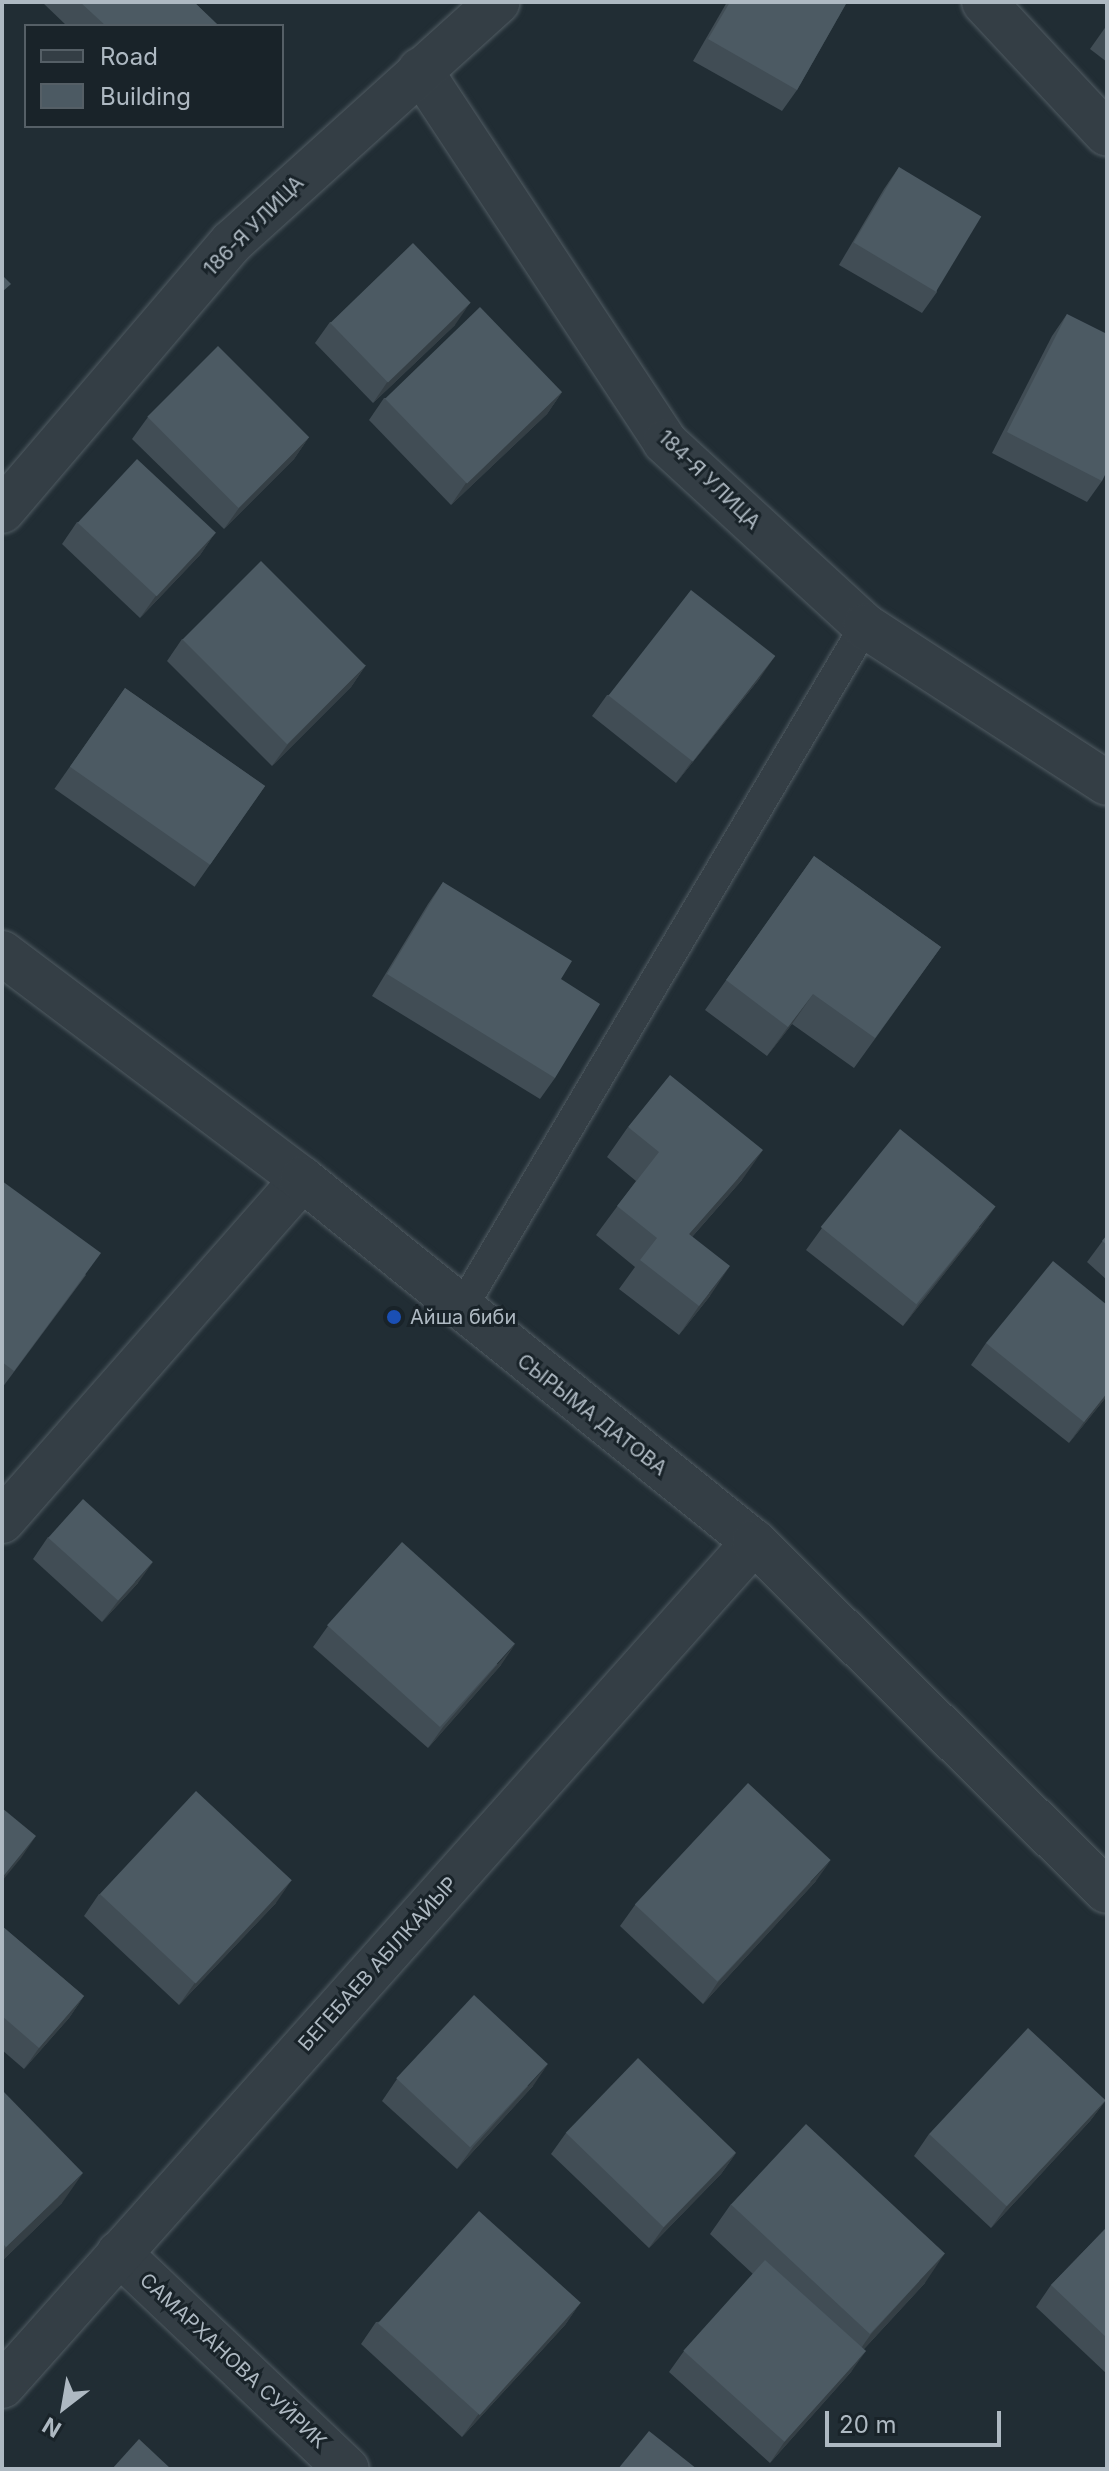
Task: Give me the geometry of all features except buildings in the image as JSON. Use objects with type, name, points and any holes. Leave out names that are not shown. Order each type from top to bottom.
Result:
[{"type":"street","name":"186-Я УЛИЦА","points":[[2,511],[232,242],[498,2]]},
{"type":"street","points":[[984,2],[1107,134]]},
{"type":"street","name":"184-Я УЛИЦА","points":[[420,70],[665,442],[865,626],[1107,783]]},
{"type":"street","name":"СЫРЫМА ДАТОВА","points":[[2,953],[302,1179],[460,1311],[754,1542],[1107,1891]]},
{"type":"street","points":[[2,1521],[302,1179]]},
{"type":"street","name":"БЕГЕБАЕВ АБІЛКАЙЫР","points":[[2,2386],[754,1542]]},
{"type":"street","name":"САМАРХАНОВА СУЙРИК","points":[[119,2253],[347,2469]]},
{"type":"lane","points":[[460,1311],[865,626]]},
{"type":"place","name":"Айша биби","points":[[394,1317]]}]
